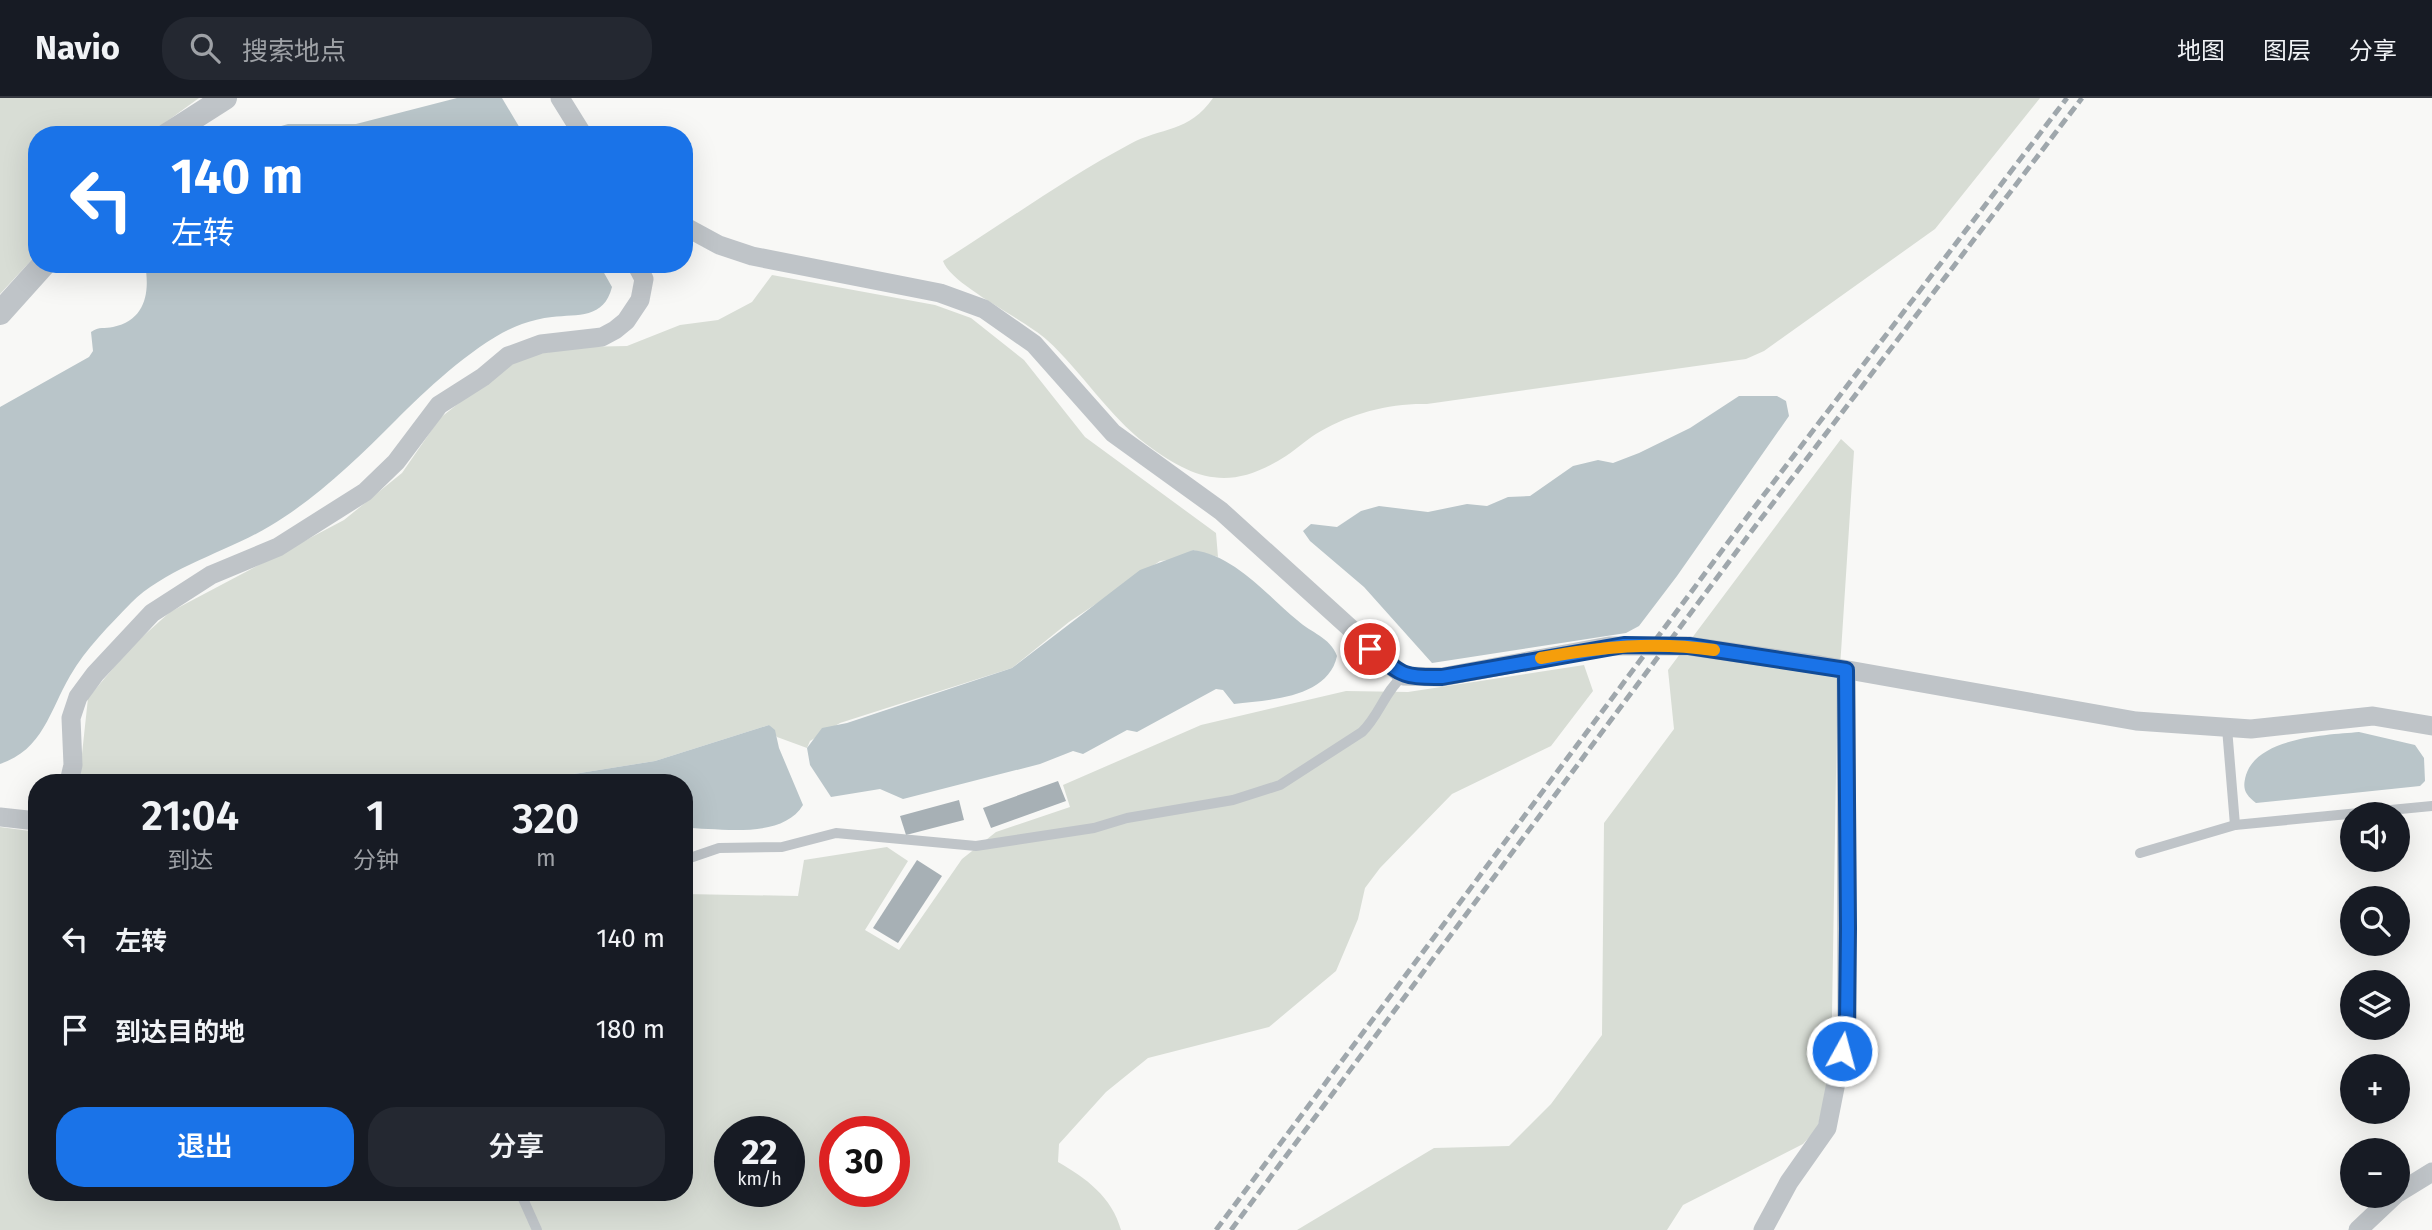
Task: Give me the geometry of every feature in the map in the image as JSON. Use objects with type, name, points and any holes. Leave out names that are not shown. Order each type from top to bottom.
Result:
[{"type":"street","points":[[181,126],[225,98]]},
{"type":"street","points":[[560,98],[577,126]]},
{"type":"street","points":[[693,231],[719,245],[752,256],[940,293],[984,309],[1034,344],[1113,433],[1220,511],[1404,676],[1442,677],[1624,645],[1689,646],[1846,670],[2136,721],[2227,728],[2372,716],[2432,726]]},
{"type":"street","points":[[0,313],[36,273]]},
{"type":"street","points":[[71,774],[71,718],[78,697],[94,674],[152,613],[211,575],[278,547],[365,492],[396,462],[439,405],[483,377],[508,356],[541,344],[578,342],[602,337],[615,330],[626,321],[640,300],[644,279],[641,273]]},
{"type":"street","points":[[1763,1230],[1789,1182],[1827,1128],[1847,1027],[1846,670]]},
{"type":"street","points":[[0,817],[28,820]]},
{"type":"street","points":[[2410,1185],[2432,1172]]},
{"type":"street","points":[[2358,1230],[2381,1208]]},
{"type":"lane","points":[[693,857],[719,848],[782,847],[836,832],[976,846],[1094,828],[1128,818],[1233,800],[1286,782],[1326,753],[1362,732],[1372,723],[1390,692],[1404,676]]},
{"type":"lane","points":[[2227,728],[2235,825]]},
{"type":"lane","points":[[2140,853],[2235,825],[2432,806]]},
{"type":"lane","points":[[524,1201],[537,1230]]},
{"type":"shaded area","points":[[0,98],[199,98],[160,126],[28,126],[28,264],[0,294]]},
{"type":"shaded area","points":[[457,98],[502,98],[519,126],[281,126],[356,124]]},
{"type":"shaded area","points":[[1213,98],[2040,98],[1935,229],[1764,351],[1746,359],[1372,410],[1321,431],[1266,467],[1231,478],[1198,474],[1164,457],[1146,444],[1119,420],[1047,340],[960,281],[943,261],[1106,157],[1141,139],[1194,118]]},
{"type":"shaded area","points":[[604,273],[612,287],[603,305],[596,310],[522,324],[489,341],[438,380],[351,463],[304,503],[254,535],[180,570],[145,591],[114,620],[83,656],[36,739],[15,758],[0,764],[0,407],[89,357],[93,351],[91,332],[113,327],[133,318],[146,294],[146,274]]},
{"type":"shaded area","points":[[772,275],[935,305],[971,318],[1024,360],[1085,437],[1216,533],[1218,557],[1193,550],[1177,559],[1160,561],[1069,622],[1012,668],[840,723],[810,741],[807,748],[777,737],[769,725],[655,761],[574,774],[80,774],[88,698],[131,647],[170,612],[344,520],[402,473],[440,418],[506,366],[531,355],[579,347],[627,346],[680,325],[718,320],[752,302]]},
{"type":"shaded area","points":[[1739,396],[1777,396],[1786,401],[1789,416],[1677,576],[1639,626],[1626,633],[1432,663],[1364,587],[1310,541],[1303,531],[1311,524],[1337,527],[1361,511],[1379,506],[1428,512],[1467,504],[1487,506],[1508,497],[1530,496],[1573,466],[1598,460],[1613,463],[1639,453],[1690,428]]},
{"type":"shaded area","points":[[1841,439],[1854,451],[1837,714],[1831,1075],[1817,1129],[1803,1144],[1683,1205],[1667,1230],[1297,1230],[1434,1148],[1509,1146],[1551,1104],[1602,1035],[1604,823],[1674,729],[1668,670]]},
{"type":"shaded area","points":[[1193,550],[1208,553],[1236,568],[1330,644],[1337,656],[1322,681],[1310,689],[1280,698],[1234,704],[1223,690],[1216,689],[1137,732],[1127,730],[1083,754],[1073,751],[1040,764],[903,799],[880,789],[831,797],[810,765],[807,748],[822,728],[847,723],[1012,668],[1140,570]]},
{"type":"shaded area","points":[[1584,665],[1593,691],[1551,746],[1452,794],[1380,868],[1365,888],[1358,919],[1336,971],[1269,1027],[1148,1058],[1106,1092],[1059,1144],[1058,1162],[1097,1190],[1117,1218],[1121,1230],[0,1230],[0,827],[28,831],[28,1201],[693,1201],[693,894],[798,896],[804,860],[887,847],[908,861],[865,930],[899,950],[962,859],[996,832],[1070,807],[1063,785],[1201,725],[1346,691],[1408,692]]},
{"type":"shaded area","points":[[769,725],[775,730],[779,748],[803,805],[793,816],[765,828],[693,828],[693,774],[574,774],[655,761]]},
{"type":"shaded area","points":[[2359,732],[2415,745],[2424,758],[2425,781],[2420,786],[2256,803],[2247,794],[2244,784],[2253,762],[2278,745],[2312,737]]},
{"type":"building","points":[[1058,781],[1066,801],[991,828],[983,808]]},
{"type":"building","points":[[959,800],[964,820],[906,835],[900,816]]},
{"type":"building","points":[[917,860],[942,876],[898,943],[873,928]]},
{"type":"railway","points":[[1216,1230],[1747,517],[2067,98]]},
{"type":"railway","points":[[1231,1230],[1757,524],[2082,98]]},
{"type":"slow traffic","points":[[1541,658],[1624,645],[1689,646],[1714,650]]},
{"type":"route","points":[[1370,649],[1404,676],[1419,678],[1442,677],[1624,645],[1689,646],[1846,670],[1847,1027],[1842,1051]]}]
